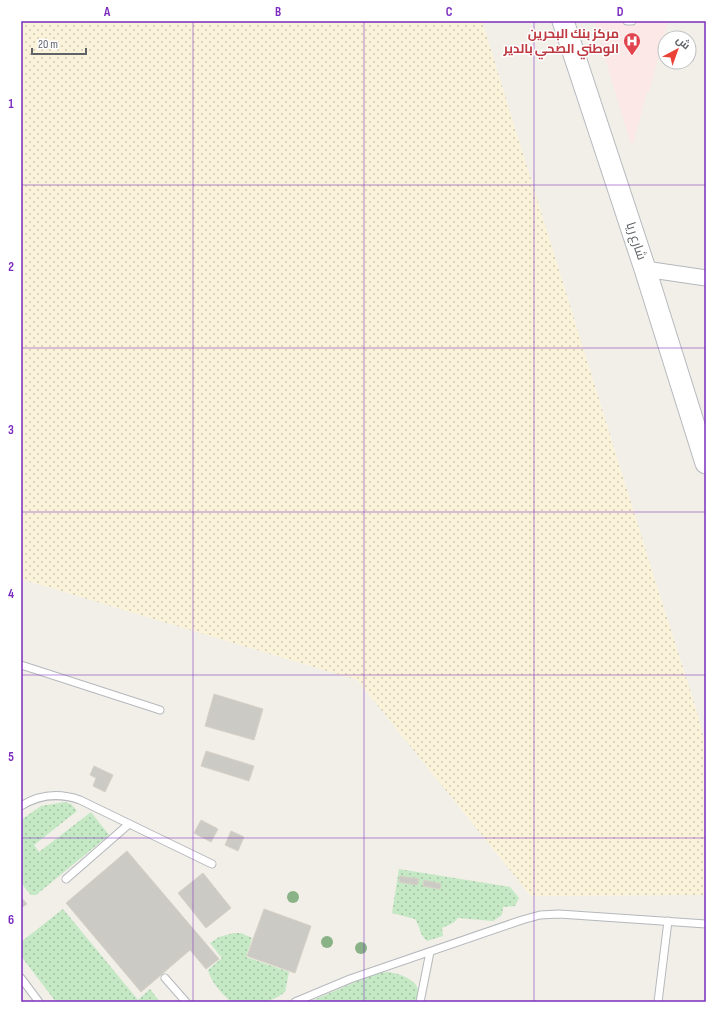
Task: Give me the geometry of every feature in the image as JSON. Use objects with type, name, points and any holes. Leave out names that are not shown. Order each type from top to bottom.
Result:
[{"type":"main road","name":"شارع ريا","points":[[563,21],[645,269],[706,463]]},
{"type":"street","points":[[645,269],[706,278]]},
{"type":"lane","points":[[627,21],[632,21]]},
{"type":"lane","points":[[21,665],[160,710]]},
{"type":"lane","points":[[21,806],[37,798],[48,796],[70,797],[80,800],[212,864]]},
{"type":"lane","points":[[66,879],[129,824]]},
{"type":"lane","points":[[295,1002],[350,979],[540,915],[559,914],[706,924]]},
{"type":"lane","points":[[658,1002],[668,921]]},
{"type":"lane","points":[[420,1002],[430,952]]},
{"type":"lane","points":[[21,978],[39,1002]]},
{"type":"lane","points":[[165,978],[186,1002]]},
{"type":"shaded area","name":"مركز بنك البحرين الوطني الصحي بالدير","points":[[594,21],[668,21],[666,30],[657,30],[657,62],[649,92],[647,92],[632,148]]},
{"type":"green space","points":[[65,802],[71,804],[77,811],[34,845],[39,852],[91,812],[109,835],[36,895],[31,895],[21,883],[21,820],[41,806]]},
{"type":"green space","points":[[399,869],[510,887],[519,898],[515,906],[503,907],[502,915],[493,921],[458,918],[453,923],[442,928],[443,936],[427,941],[422,935],[415,919],[392,913]]},
{"type":"green space","points":[[63,909],[138,1000],[150,989],[160,1002],[56,1002],[21,956],[21,942]]},
{"type":"green space","points":[[234,933],[241,933],[252,938],[246,957],[289,972],[285,992],[272,999],[253,1003],[231,1002],[220,991],[214,984],[208,970],[222,958],[210,943],[219,937]]},
{"type":"green space","points":[[388,972],[407,978],[415,984],[418,992],[416,1002],[309,1002],[376,973]]},
{"type":"sand","points":[[21,21],[482,21],[699,718],[706,749],[706,895],[531,896],[357,680],[21,579]]},
{"type":"building","points":[[214,694],[263,709],[254,740],[205,726]]},
{"type":"building","points":[[206,751],[254,766],[249,781],[201,766]]},
{"type":"building","points":[[94,766],[113,775],[105,792],[93,786],[96,778],[90,775]]},
{"type":"building","points":[[201,820],[218,829],[211,842],[194,833]]},
{"type":"building","points":[[231,831],[244,837],[238,851],[225,845]]},
{"type":"building","points":[[127,851],[219,959],[206,969],[190,950],[141,992],[66,903]]},
{"type":"building","points":[[203,873],[231,908],[206,928],[178,893]]},
{"type":"building","points":[[400,876],[419,879],[417,885],[399,882]]},
{"type":"building","points":[[424,880],[441,884],[440,889],[423,886]]},
{"type":"building","points":[[21,897],[27,904],[21,908]]},
{"type":"building","points":[[264,909],[311,926],[295,973],[247,956]]},
{"type":"place","name":"مركز بنك البحرين الوطني الصحي بالدير","points":[[632,56]]}]
